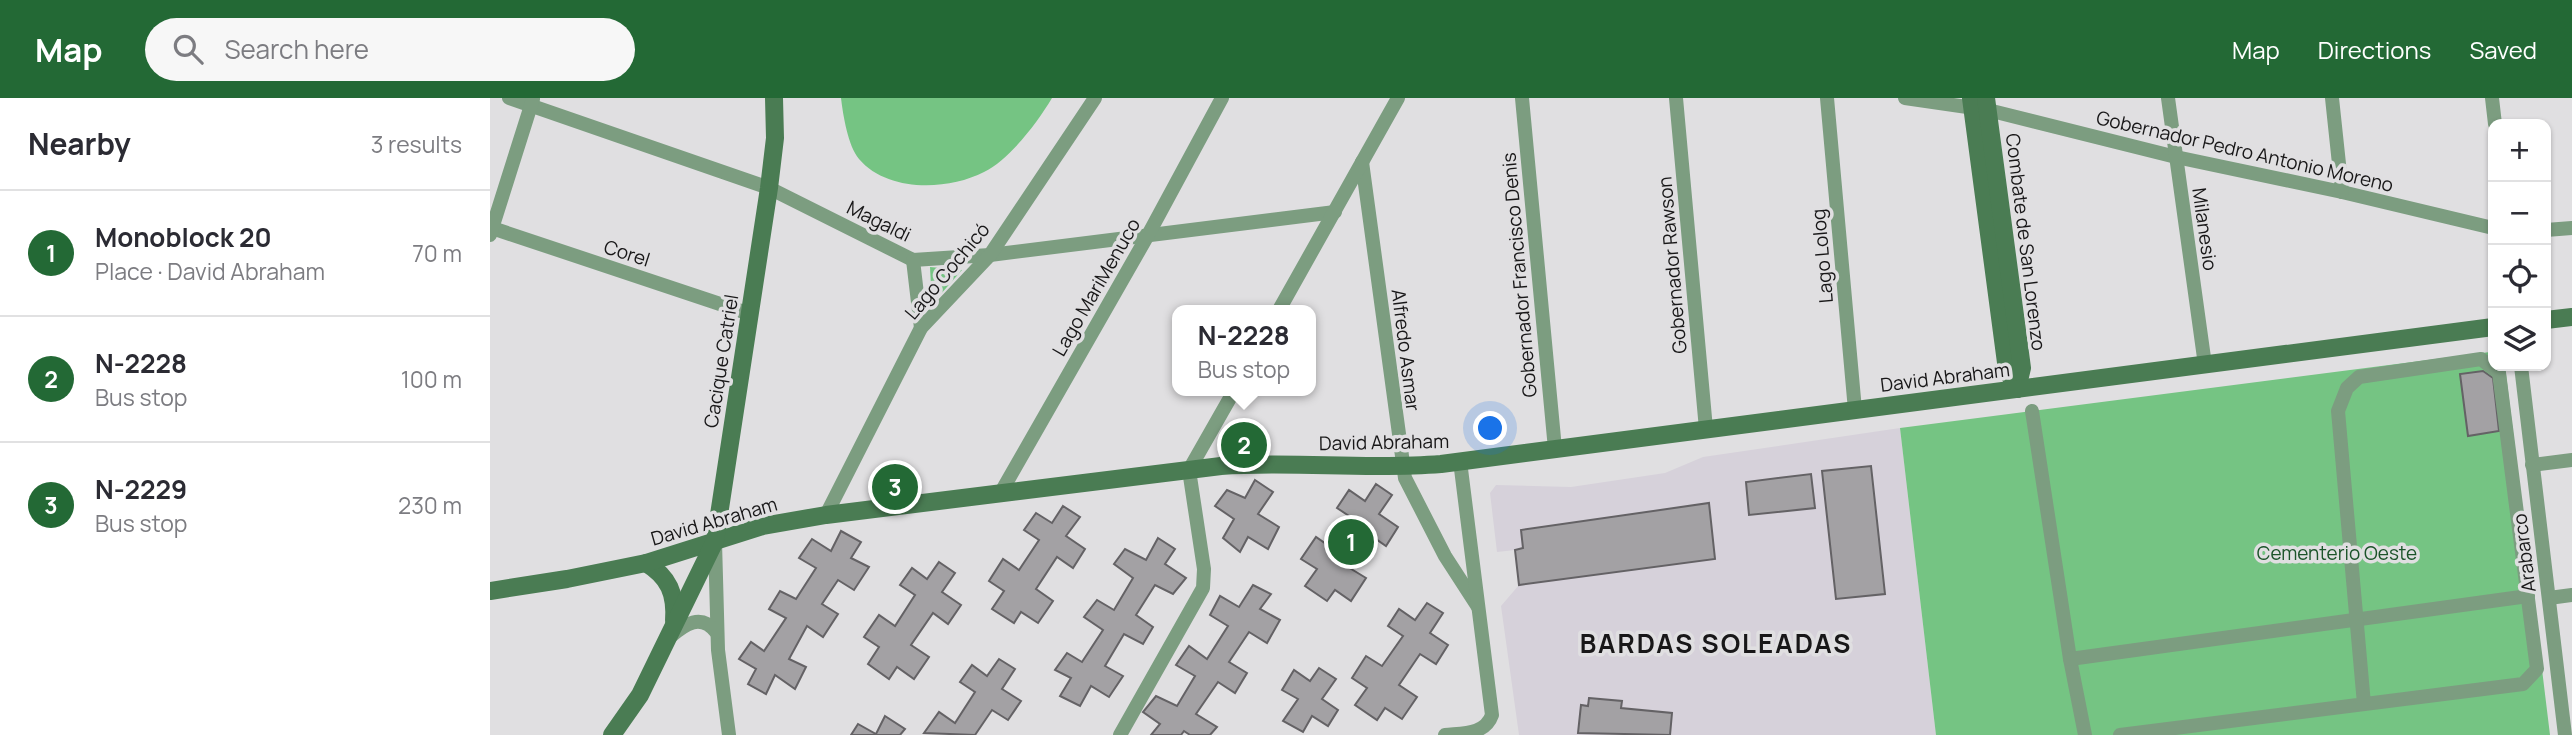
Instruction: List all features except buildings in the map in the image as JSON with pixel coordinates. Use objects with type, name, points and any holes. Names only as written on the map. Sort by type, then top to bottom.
[{"type":"main road","name":"Cacique Catriel","points":[[715,541],[769,188],[775,138],[775,98]]},
{"type":"main road","name":"Combate de San Lorenzo","points":[[1980,104],[2007,370],[2017,389]]},
{"type":"main road","points":[[2551,319],[2572,317]]},
{"type":"main road","name":"David Abraham","points":[[490,591],[646,563],[763,526],[826,515],[1189,470],[1266,464],[1402,466],[1460,461],[2488,328]]},
{"type":"main road","points":[[612,735],[632,710],[715,541]]},
{"type":"main road","points":[[646,563],[669,583],[674,603],[671,633]]},
{"type":"street","name":"Magaldi","points":[[509,98],[532,102],[769,188],[913,260],[990,254],[1335,212]]},
{"type":"street","name":"Lago Cochicó","points":[[826,515],[922,328],[990,254],[1095,98]]},
{"type":"street","name":"Lago MariMenuco","points":[[1000,494],[1148,235],[1222,98]]},
{"type":"street","points":[[1282,305],[1398,98]]},
{"type":"street","name":"Gobernador Francisco Denis","points":[[1522,98],[1555,449]]},
{"type":"street","name":"Gobernador Rawson","points":[[1676,98],[1706,429]]},
{"type":"street","name":"Lago Lolog","points":[[1827,98],[1855,410]]},
{"type":"street","name":"Gobernador Pedro Antonio Moreno","points":[[1905,98],[1980,104],[2176,157],[2488,227]]},
{"type":"street","name":"Milanesio","points":[[2168,98],[2205,365]]},
{"type":"street","points":[[2332,98],[2342,192]]},
{"type":"street","points":[[2492,98],[2494,119]]},
{"type":"street","points":[[491,232],[532,102]]},
{"type":"street","name":"Alfredo Asmar","points":[[1362,162],[1402,466],[1412,495],[1452,568],[1478,607]]},
{"type":"street","points":[[2551,230],[2572,229]]},
{"type":"street","name":"Corel","points":[[491,232],[750,314]]},
{"type":"street","points":[[913,260],[922,328]]},
{"type":"street","points":[[2120,735],[2523,684],[2537,669],[2528,596],[2499,373],[2481,359],[2358,377],[2347,388],[2338,411],[2364,704]]},
{"type":"street","name":"Arabarco","points":[[2522,371],[2567,731]]},
{"type":"street","points":[[1120,735],[1203,588],[1204,569],[1189,470],[1231,396]]},
{"type":"street","points":[[2032,411],[2070,659],[2085,735]]},
{"type":"street","points":[[2532,465],[2572,460]]},
{"type":"street","name":"Alfredo Asmar","points":[[1444,735],[1479,730],[1490,722],[1492,706],[1460,461]]},
{"type":"street","name":"Cacique Catriel","points":[[715,541],[716,632],[729,735]]},
{"type":"street","points":[[2549,598],[2572,595]]},
{"type":"street","points":[[2070,659],[2528,596]]},
{"type":"street","points":[[671,633],[701,621],[711,625],[716,632]]},
{"type":"shaded area","points":[[1900,428],[1936,735],[1519,735],[1501,606],[1519,585],[1515,550],[1497,552],[1490,493],[1496,485],[1571,487],[1665,473],[1703,457]]},
{"type":"green space","points":[[841,98],[1052,98],[1022,139],[994,166],[953,183],[918,185],[885,178],[859,159],[849,138]]},
{"type":"green space","points":[[930,267],[962,270],[932,304]]},
{"type":"green space","name":"Cementerio Oeste","points":[[2488,352],[2488,371],[2506,371],[2550,735],[1936,735],[1900,428]]},
{"type":"place","name":"N-2228","points":[[1244,445]]},
{"type":"place","name":"N-2229","points":[[895,487]]},
{"type":"place","name":"Monoblock 20","points":[[1351,542]]},
{"type":"district","name":"BARDAS SOLEADAS","points":[[1716,644]]}]
